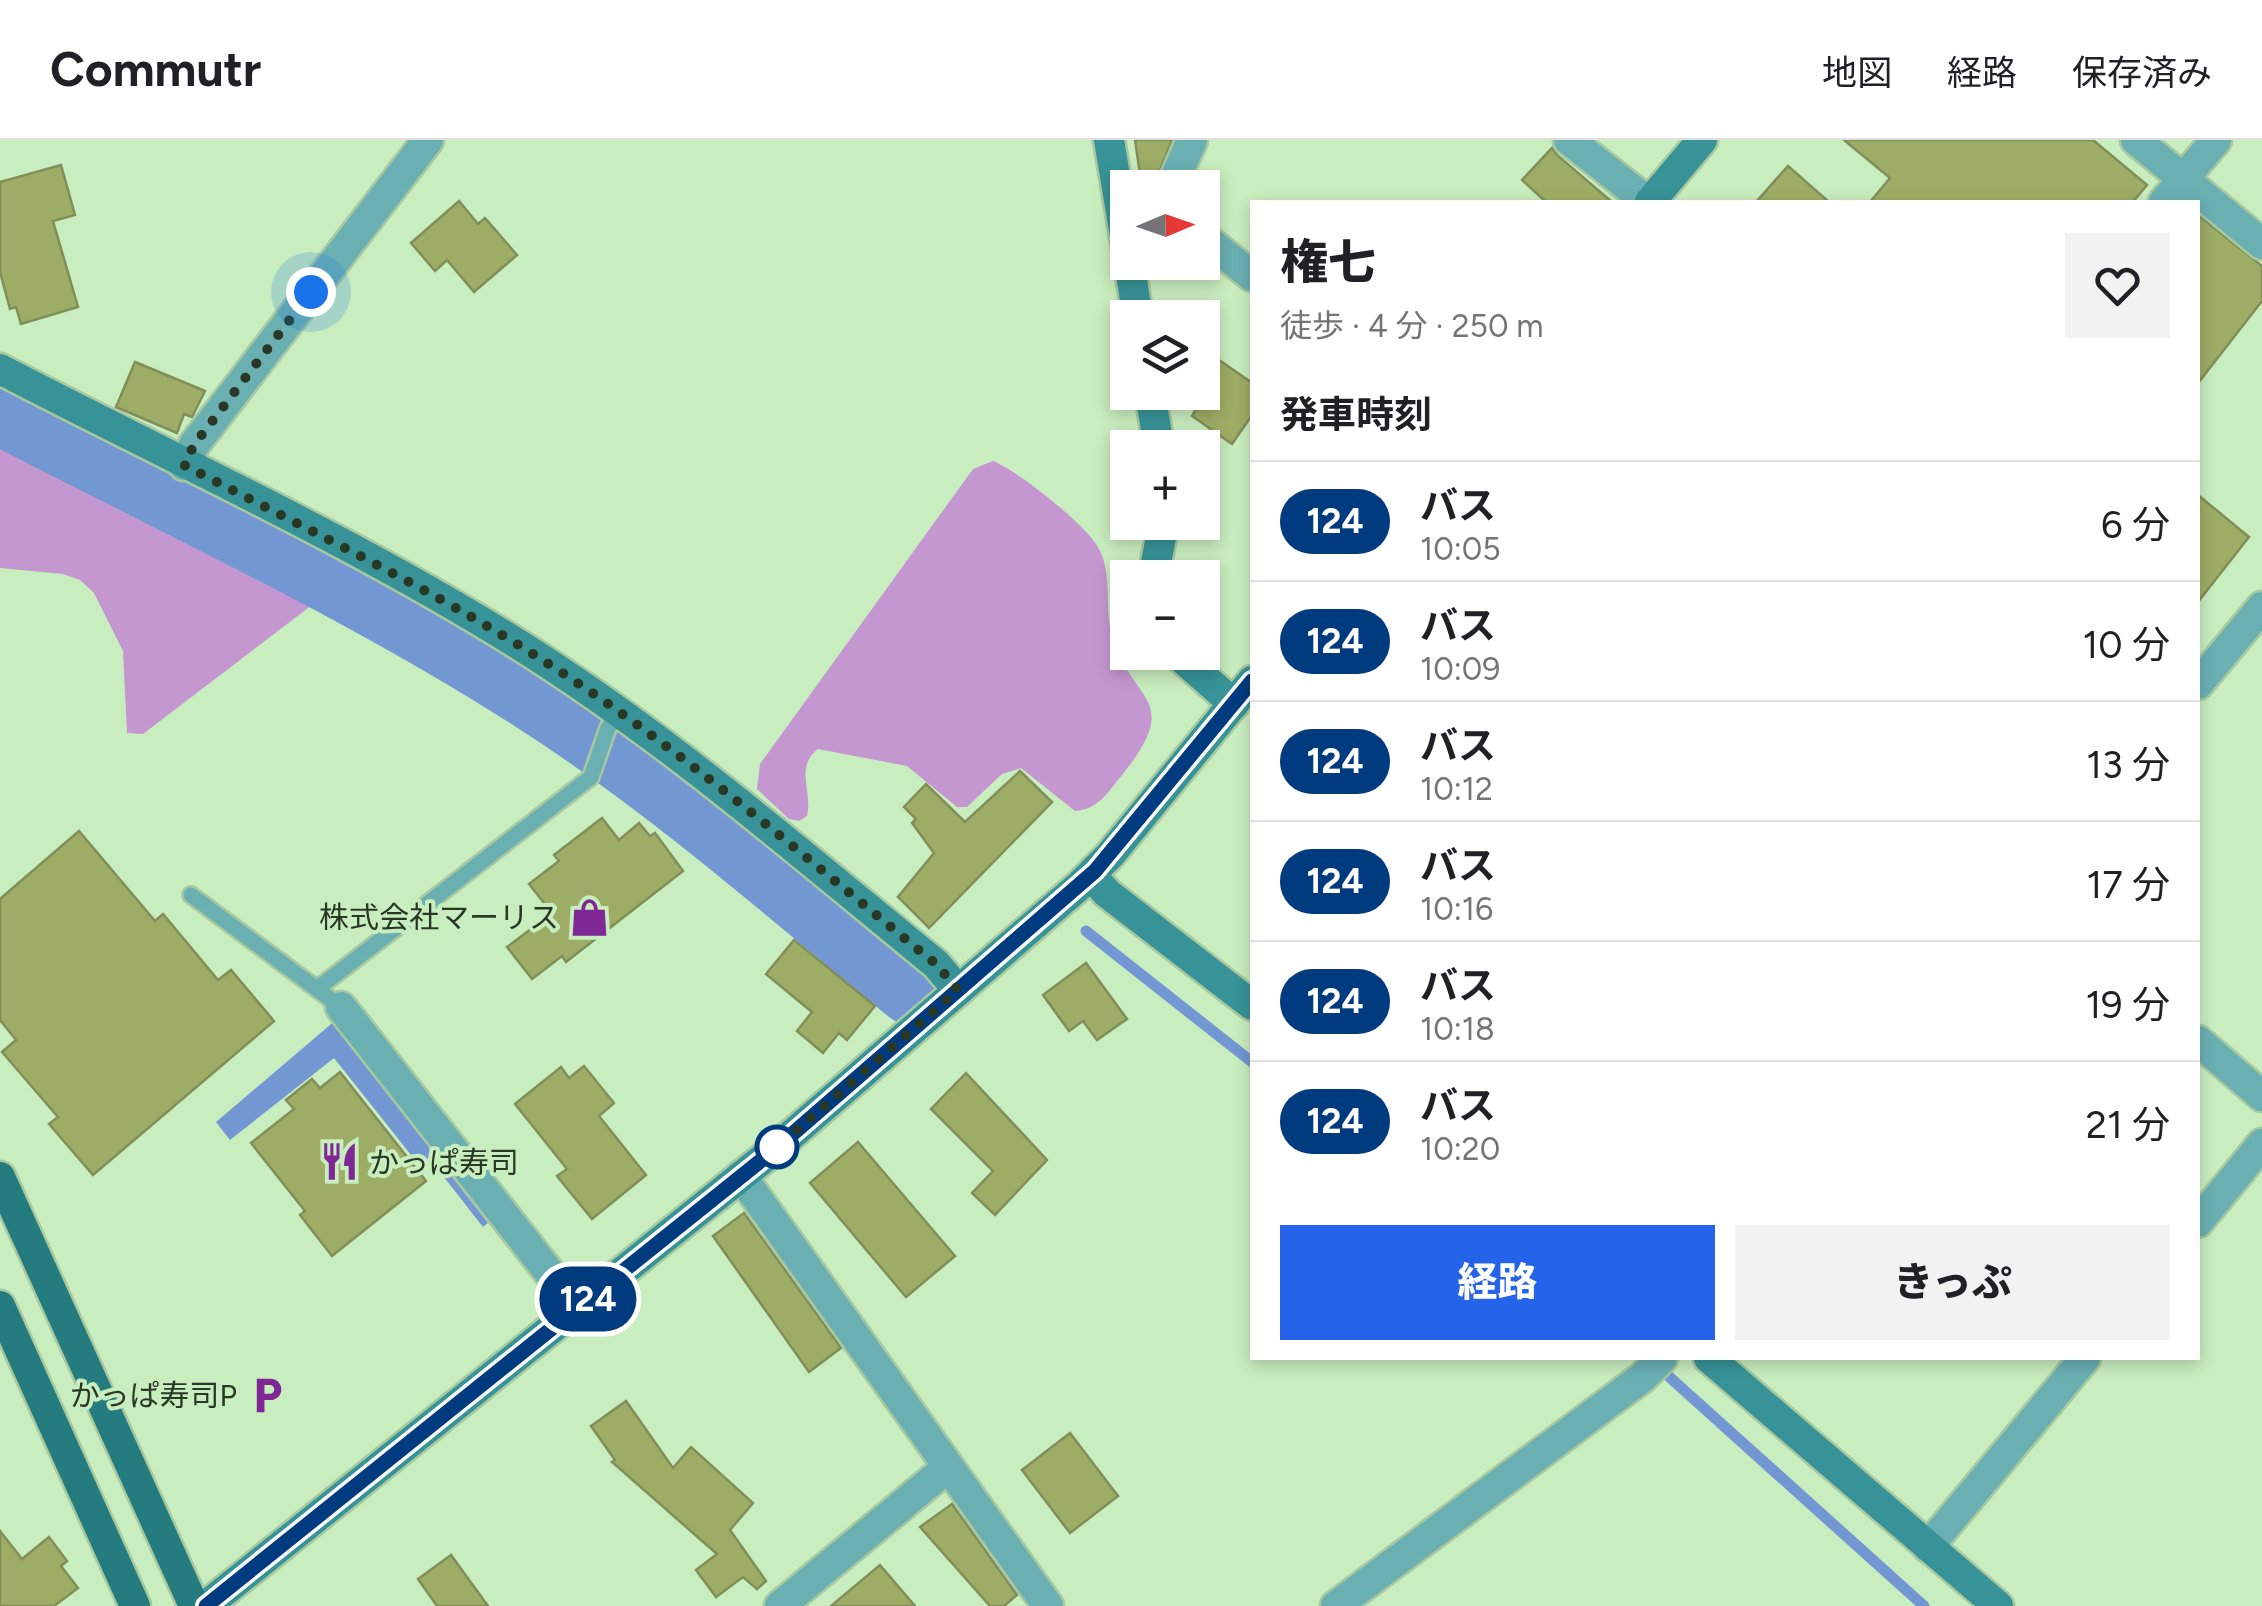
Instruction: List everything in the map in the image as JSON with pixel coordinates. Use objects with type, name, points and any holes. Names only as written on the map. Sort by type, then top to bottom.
[{"type":"main road","points":[[1109,140],[1116,170]]},
{"type":"main road","points":[[1651,200],[1702,140]]},
{"type":"main road","points":[[0,370],[475,618],[892,929],[936,964],[958,990]]},
{"type":"main road","points":[[206,1606],[742,1176],[1091,875],[1243,692],[1206,670]]},
{"type":"main road","points":[[1091,875],[1107,894],[1250,1003]]},
{"type":"main road","points":[[0,1177],[194,1606]]},
{"type":"main road","points":[[0,1306],[136,1606]]},
{"type":"main road","points":[[1712,1360],[1998,1606]]},
{"type":"street","points":[[184,465],[194,445],[428,140]]},
{"type":"street","points":[[1178,170],[1192,140]]},
{"type":"street","points":[[1570,140],[1646,200]]},
{"type":"street","points":[[2136,140],[2262,244]]},
{"type":"street","points":[[2166,200],[2216,140]]},
{"type":"street","points":[[1220,250],[1250,274]]},
{"type":"street","points":[[2200,682],[2262,607]]},
{"type":"street","points":[[329,998],[576,1308]]},
{"type":"street","points":[[2200,1044],[2262,1096]]},
{"type":"street","points":[[2200,1220],[2262,1144]]},
{"type":"street","points":[[742,1176],[1047,1606]]},
{"type":"street","points":[[1928,1547],[2083,1360]]},
{"type":"street","points":[[1336,1606],[1653,1367]]},
{"type":"street","points":[[780,1606],[947,1468]]},
{"type":"lane","points":[[191,895],[329,998],[591,777],[613,720]]},
{"type":"shaded area","points":[[0,430],[305,588],[312,605],[143,734],[127,733],[123,651],[94,593],[80,580],[63,574],[0,568]]},
{"type":"shaded area","points":[[993,461],[1018,475],[1081,527],[1099,549],[1106,568],[1110,670],[1127,670],[1147,700],[1151,714],[1150,729],[1141,749],[1102,799],[1075,811],[1021,768],[1002,774],[967,807],[957,807],[907,766],[818,749],[807,764],[807,816],[799,821],[789,819],[757,789],[760,764],[973,469]]},
{"type":"water","points":[[337,1019],[381,1076],[377,1080],[488,1223],[483,1227],[429,1158],[419,1165],[334,1058],[230,1140],[216,1122]]},
{"type":"building","points":[[1135,140],[1172,140],[1160,170],[1139,170]]},
{"type":"building","points":[[1844,140],[2093,140],[2147,185],[2135,200],[1872,200],[1890,178]]},
{"type":"building","points":[[1552,148],[1610,200],[1544,200],[1522,180]]},
{"type":"building","points":[[61,165],[75,215],[53,221],[78,307],[21,324],[16,307],[10,309],[0,272],[0,182]]},
{"type":"building","points":[[1788,166],[1827,200],[1758,200]]},
{"type":"building","points":[[459,201],[478,224],[485,218],[517,255],[474,292],[447,260],[435,271],[411,243]]},
{"type":"building","points":[[2200,217],[2262,266],[2262,301],[2200,380]]},
{"type":"building","points":[[1220,361],[1250,382],[1250,418],[1232,444],[1220,436],[1220,430],[1212,430],[1192,416],[1196,410],[1220,410]]},
{"type":"building","points":[[135,362],[205,391],[192,417],[184,414],[177,433],[116,407]]},
{"type":"building","points":[[2200,497],[2249,537],[2200,599]]},
{"type":"building","points":[[1020,771],[1052,802],[929,928],[898,897],[934,853],[912,823],[916,819],[904,807],[926,784],[965,822]]},
{"type":"building","name":"株式会社マーリス","points":[[602,818],[619,840],[639,823],[650,836],[655,833],[683,871],[566,962],[562,956],[532,979],[507,947],[552,913],[529,884],[559,861],[554,855]]},
{"type":"building","points":[[79,831],[155,921],[163,914],[218,980],[231,970],[274,1021],[93,1175],[49,1124],[58,1117],[2,1052],[16,1040],[0,1020],[0,899]]},
{"type":"building","points":[[794,940],[875,1006],[847,1040],[839,1033],[823,1053],[797,1031],[812,1012],[766,974]]},
{"type":"building","points":[[1086,963],[1127,1019],[1097,1040],[1083,1021],[1069,1031],[1043,995]]},
{"type":"building","points":[[584,1066],[614,1103],[599,1116],[646,1175],[592,1219],[557,1176],[567,1169],[515,1104],[561,1067],[569,1078]]},
{"type":"building","points":[[340,1072],[426,1181],[332,1256],[300,1215],[305,1211],[251,1143],[294,1109],[286,1100],[312,1079],[320,1088]]},
{"type":"building","points":[[966,1073],[1047,1160],[995,1215],[972,1193],[993,1171],[931,1109]]},
{"type":"building","points":[[858,1142],[955,1256],[906,1297],[810,1183]]},
{"type":"building","points":[[744,1213],[841,1348],[809,1372],[713,1236]]},
{"type":"building","points":[[626,1401],[673,1468],[691,1447],[753,1503],[730,1530],[766,1581],[757,1589],[743,1577],[716,1597],[696,1570],[717,1554],[612,1462],[615,1460],[591,1426]]},
{"type":"building","points":[[1070,1433],[1118,1496],[1070,1533],[1022,1470]]},
{"type":"building","points":[[952,1504],[1017,1595],[1004,1606],[990,1606],[920,1527]]},
{"type":"building","points":[[0,1531],[22,1559],[49,1537],[67,1561],[61,1566],[78,1588],[54,1606],[0,1606]]},
{"type":"building","points":[[451,1555],[488,1606],[437,1606],[418,1579]]},
{"type":"building","points":[[880,1565],[915,1606],[831,1606]]},
{"type":"waterway","points":[[0,411],[342,586],[540,702],[637,769],[911,991]]},
{"type":"waterway","points":[[1086,931],[1250,1060]]},
{"type":"waterway","points":[[1656,1365],[1924,1606]]},
{"type":"bus line","name":"124","points":[[206,1606],[774,1150],[1095,871],[1250,683]]},
{"type":"place","name":"株式会社マーリス","points":[[589,917]]},
{"type":"place","name":"かっぱ寿司","points":[[339,1162]]},
{"type":"place","name":"かっぱ寿司P","points":[[267,1395]]},
{"type":"route","points":[[311,292],[194,445],[184,465],[429,592],[564,674],[734,799],[936,964],[958,990],[774,1150],[777,1147]]}]
